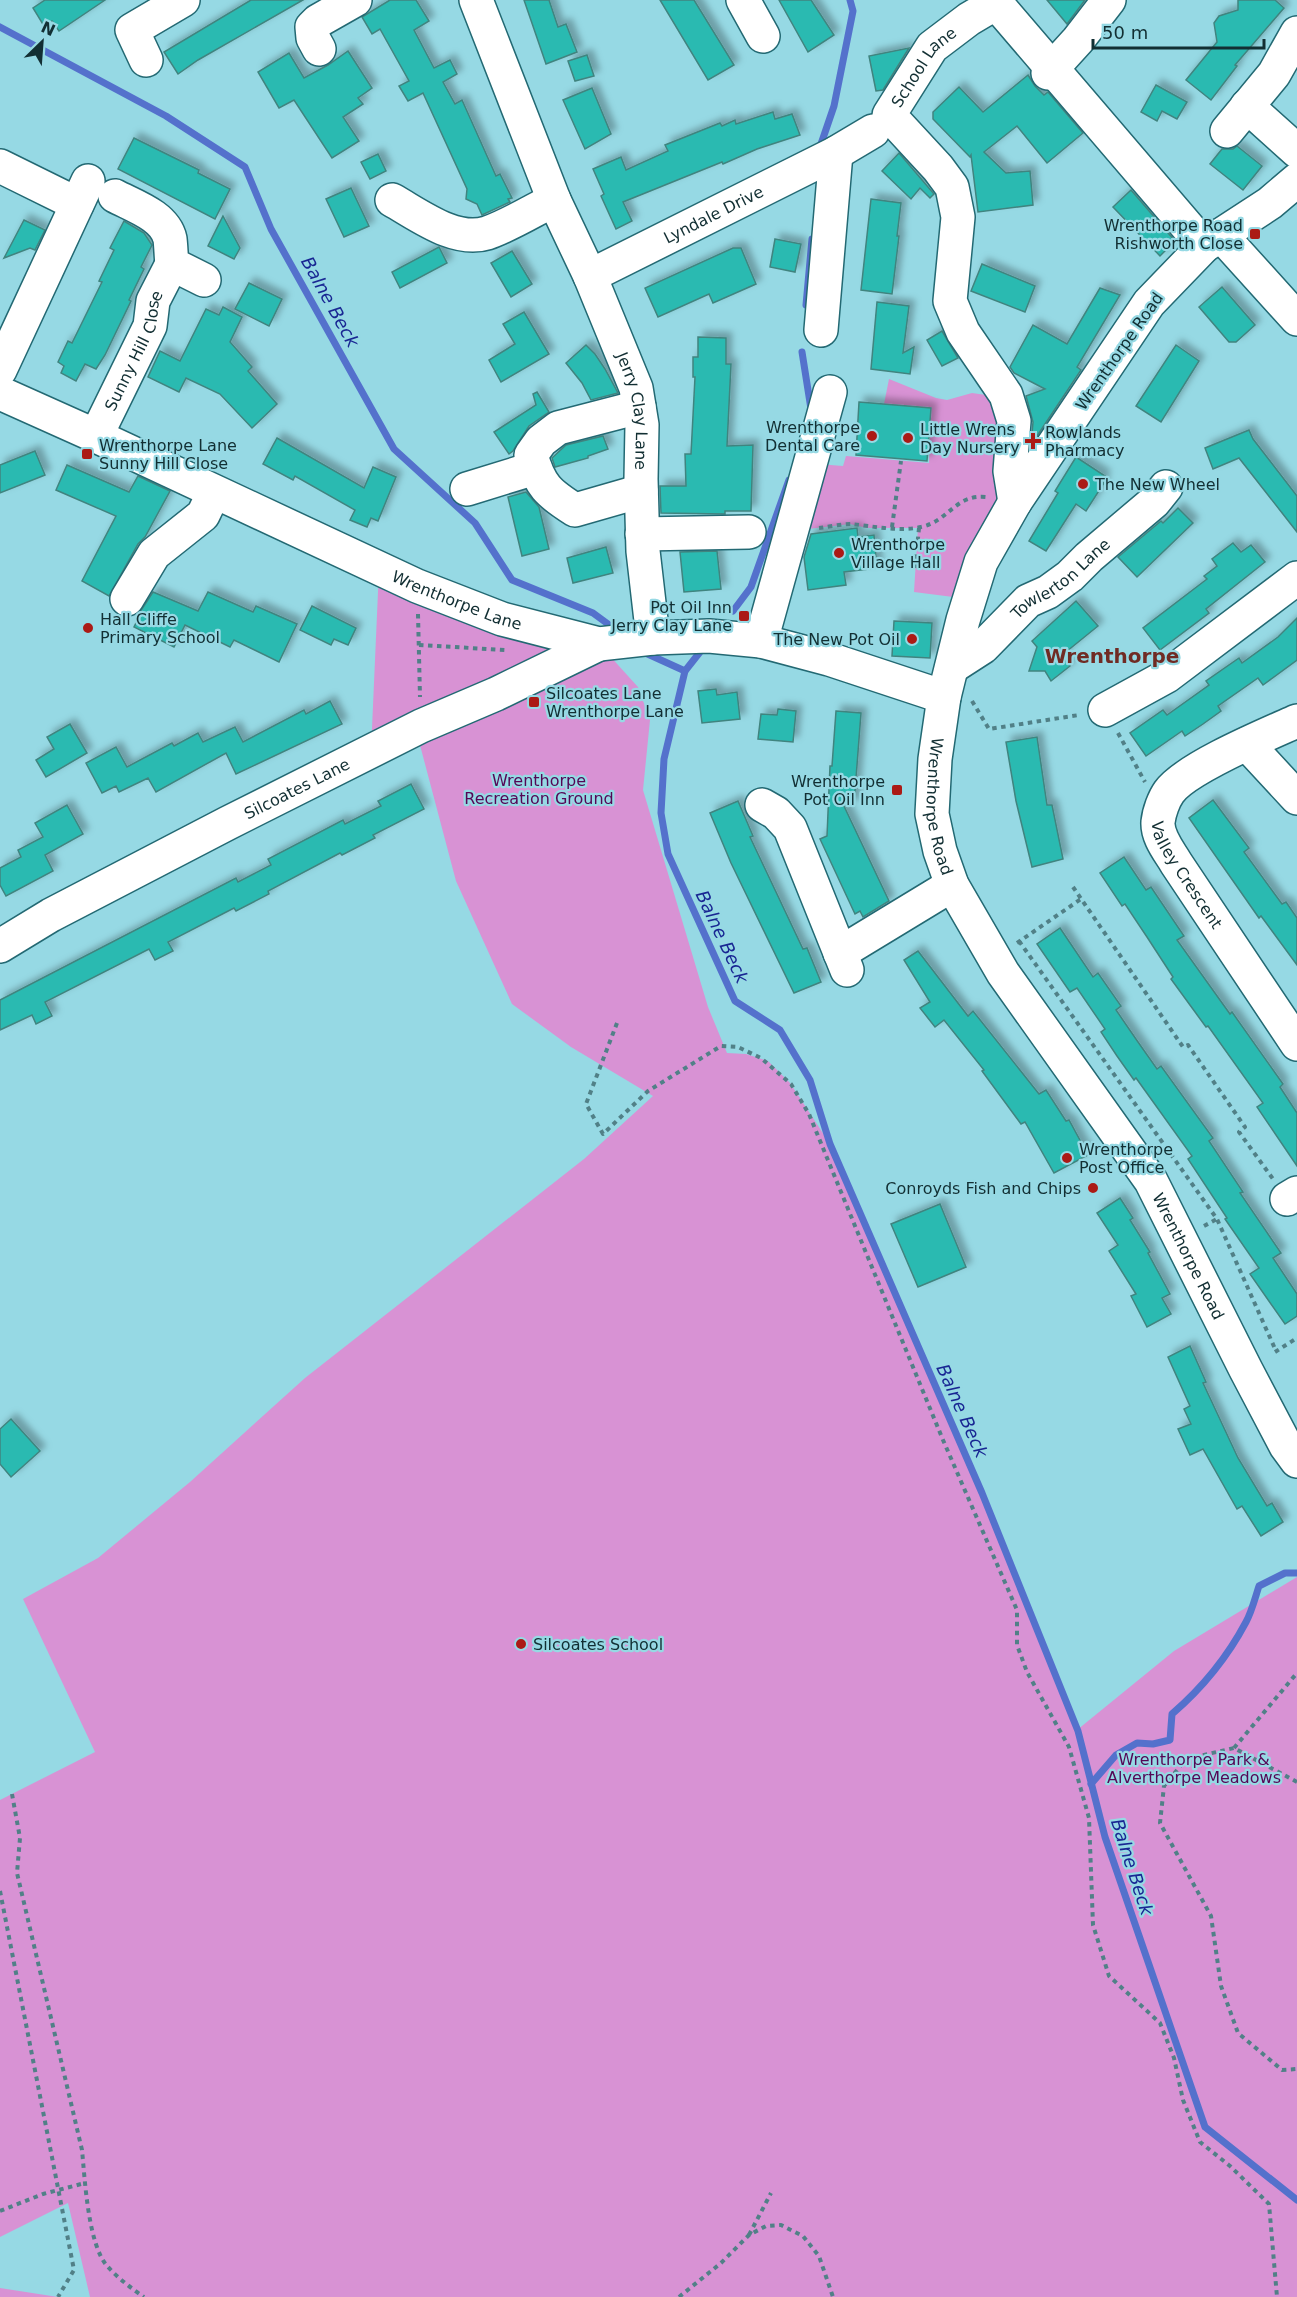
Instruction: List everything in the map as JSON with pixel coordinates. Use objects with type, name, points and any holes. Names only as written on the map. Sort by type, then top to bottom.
[{"type":"street","points":[[146,60],[132,30],[183,0]]},
{"type":"street","points":[[320,49],[313,38],[312,27],[318,21],[355,0]]},
{"type":"street","name":"Jerry Clay Lane","points":[[476,0],[554,200],[590,276],[636,388],[642,425],[642,534],[653,638]]},
{"type":"street","points":[[743,0],[763,36]]},
{"type":"street","points":[[1050,71],[1109,0]]},
{"type":"street","name":"School Lane","points":[[1015,502],[1011,471],[1014,421],[1006,395],[963,332],[950,301],[958,217],[952,187],[939,168],[889,115],[932,47],[969,19],[998,2],[1050,71],[1213,240],[1297,319]]},
{"type":"street","points":[[1227,131],[1274,74],[1297,33]]},
{"type":"street","points":[[1247,106],[1297,151]]},
{"type":"street","name":"Lyndale Drive","points":[[590,276],[836,153],[873,132]]},
{"type":"street","points":[[820,330],[836,153]]},
{"type":"street","points":[[0,166],[94,194],[156,218],[164,227],[171,251],[204,280]]},
{"type":"street","name":"Wrenthorpe Road","points":[[1297,180],[1270,203],[1213,240],[1149,303],[1015,502],[981,562],[963,620],[948,682],[935,759],[933,814],[940,851],[952,885],[1003,973],[1151,1180],[1246,1370],[1286,1446],[1297,1461]]},
{"type":"street","points":[[0,370],[94,194]]},
{"type":"street","points":[[392,200],[438,225],[470,235],[487,233],[554,200]]},
{"type":"street","name":"Sunny Hill Close","points":[[96,436],[150,326],[153,301],[171,251]]},
{"type":"street","points":[[761,641],[830,392]]},
{"type":"street","name":"Wrenthorpe Lane","points":[[0,393],[417,586],[502,619],[599,644],[653,638],[709,636],[761,641],[829,659],[948,682]]},
{"type":"street","points":[[639,407],[558,428],[541,441],[531,455],[539,481],[562,502],[573,522],[641,491]]},
{"type":"street","points":[[467,489],[535,468]]},
{"type":"street","name":"Towlerton Lane","points":[[948,682],[1028,601],[1048,592],[1070,576],[1154,502],[1166,487]]},
{"type":"street","points":[[128,599],[154,554],[203,515],[214,492]]},
{"type":"street","points":[[642,534],[749,532]]},
{"type":"street","points":[[1105,710],[1167,676],[1297,578]]},
{"type":"street","name":"Silcoates Lane","points":[[0,946],[51,915],[228,823],[421,726],[496,694],[599,644]]},
{"type":"street","name":"Valley Crescent","points":[[1297,721],[1199,768],[1179,781],[1169,792],[1158,823],[1166,847],[1297,1044]]},
{"type":"street","points":[[1247,744],[1297,798]]},
{"type":"street","points":[[762,805],[800,825],[844,961],[952,885]]},
{"type":"path","points":[[892,527],[901,461]]},
{"type":"path","points":[[791,531],[850,524],[867,528],[919,528],[934,524],[960,501],[971,496],[1015,502]]},
{"type":"path","points":[[915,568],[919,528]]},
{"type":"path","points":[[417,586],[421,726]]},
{"type":"path","points":[[419,645],[510,650]]},
{"type":"path","points":[[989,729],[1105,710],[1161,810]]},
{"type":"path","points":[[1073,887],[1183,1047],[1188,1044],[1245,1127],[1239,1132],[1292,1196]]},
{"type":"path","points":[[995,958],[1081,899]]},
{"type":"path","points":[[617,1023],[586,1104],[603,1134],[648,1091],[721,1046],[738,1047],[760,1058],[791,1084],[809,1114],[942,1440],[1017,1610],[1017,1645],[1027,1672],[1069,1747],[1089,1818],[1093,1926],[1109,1976],[1160,2023],[1174,2058],[1183,2100],[1200,2142],[1230,2166],[1269,2204],[1277,2297]]},
{"type":"path","points":[[1297,1673],[1234,1748],[1186,1759],[1164,1786],[1160,1823],[1211,1916],[1221,1986],[1238,2033],[1282,2070],[1297,2069]]},
{"type":"path","points":[[1234,1748],[1297,1782]]},
{"type":"path","points":[[12,1794],[20,1838],[17,1874],[82,2150],[96,2248],[107,2266],[144,2297]]},
{"type":"path","points":[[0,1891],[74,2270],[58,2297]]},
{"type":"path","points":[[0,2211],[58,2190],[86,2183]]},
{"type":"path","points":[[749,2235],[771,2193]]},
{"type":"path","points":[[680,2297],[721,2263],[749,2235],[766,2226],[781,2225],[803,2236],[819,2256],[832,2297]]},
{"type":"green space","points":[[889,379],[936,398],[947,400],[972,393],[986,395],[1000,403],[1010,471],[969,599],[914,592],[918,528],[867,528],[850,524],[791,531],[818,464],[843,466],[846,456],[929,463],[931,408],[884,404]]},
{"type":"green space","name":"Silcoates School","points":[[379,569],[599,644],[638,687],[650,720],[643,790],[708,1007],[727,1053],[746,1054],[768,1061],[790,1083],[830,1144],[982,1493],[1077,1730],[1174,1651],[1297,1577],[1297,2297],[90,2297],[68,2203],[0,2237],[0,1800],[95,1752],[23,1599],[98,1558],[190,1482],[305,1378],[584,1159],[653,1096],[571,1047],[512,1004],[456,881],[416,730],[371,751]]},
{"type":"green space","points":[[0,2288],[58,2297],[0,2297]]},
{"type":"building","points":[[45,0],[105,0],[59,31],[52,21],[44,26],[33,8]]},
{"type":"building","points":[[251,0],[303,0],[198,60],[178,74],[164,52]]},
{"type":"building","points":[[390,0],[416,0],[429,21],[414,30],[434,68],[450,60],[457,74],[443,82],[455,104],[462,100],[496,176],[500,174],[512,198],[508,199],[510,202],[482,215],[477,204],[466,199],[467,189],[423,93],[408,101],[399,86],[409,81],[380,29],[372,34],[362,17]]},
{"type":"building","points":[[524,0],[549,0],[558,27],[566,24],[577,52],[546,64]]},
{"type":"building","points":[[660,0],[694,0],[734,65],[708,80]]},
{"type":"building","points":[[779,0],[811,0],[834,35],[808,52]]},
{"type":"building","points":[[1047,0],[1085,0],[1067,24]]},
{"type":"building","points":[[1238,0],[1275,0],[1284,8],[1235,65],[1237,66],[1211,100],[1186,80],[1217,42],[1214,23],[1219,16],[1238,10]]},
{"type":"building","points":[[909,48],[883,90],[876,91],[869,56]]},
{"type":"building","points":[[348,51],[372,88],[358,98],[363,104],[343,117],[359,141],[332,158],[294,100],[279,108],[258,72],[289,53],[304,78]]},
{"type":"building","points":[[587,55],[594,76],[575,81],[568,61]]},
{"type":"building","points":[[1028,75],[1044,95],[1048,92],[1083,133],[1047,163],[1017,126],[984,152],[1006,173],[1030,171],[1033,205],[978,212],[971,155],[970,157],[933,119],[933,112],[959,87],[983,112]]},
{"type":"building","points":[[1156,85],[1187,102],[1177,119],[1162,111],[1157,121],[1141,112]]},
{"type":"building","points":[[592,88],[611,134],[585,149],[563,100]]},
{"type":"building","points":[[773,112],[775,119],[792,114],[800,135],[757,149],[723,164],[722,162],[623,202],[632,221],[616,229],[601,196],[604,194],[593,169],[621,157],[626,170],[668,151],[665,145],[720,123],[722,126],[735,120],[736,124]]},
{"type":"building","points":[[134,138],[199,170],[198,173],[230,189],[215,219],[118,169]]},
{"type":"building","points":[[1237,146],[1262,166],[1243,190],[1210,164],[1222,149],[1233,149]]},
{"type":"building","points":[[899,153],[934,194],[930,198],[920,188],[911,199],[882,171]]},
{"type":"building","points":[[378,154],[386,171],[370,179],[361,162]]},
{"type":"building","points":[[351,188],[369,226],[344,237],[326,199]]},
{"type":"building","points":[[1131,190],[1175,241],[1160,256],[1113,207]]},
{"type":"building","points":[[871,199],[901,203],[892,294],[861,290]]},
{"type":"building","points":[[223,216],[240,248],[234,259],[208,246]]},
{"type":"building","points":[[24,220],[45,230],[35,250],[30,248],[4,258]]},
{"type":"building","points":[[124,221],[144,233],[152,245],[141,267],[144,269],[129,300],[131,301],[105,355],[96,369],[85,364],[76,381],[61,373],[64,366],[58,362],[68,341],[72,343],[102,282],[99,281],[114,250],[110,248]]},
{"type":"building","points":[[775,239],[801,244],[795,272],[770,267]]},
{"type":"building","points":[[439,247],[447,263],[400,288],[392,272]]},
{"type":"building","points":[[733,248],[741,248],[756,284],[713,303],[709,294],[658,317],[645,288]]},
{"type":"building","points":[[512,251],[532,284],[511,297],[491,263]]},
{"type":"building","points":[[982,264],[1035,286],[1025,312],[971,291]]},
{"type":"building","points":[[249,283],[282,299],[269,326],[235,309]]},
{"type":"building","points":[[1222,287],[1255,325],[1236,342],[1229,342],[1199,307]]},
{"type":"building","points":[[1100,288],[1120,295],[1077,367],[1081,370],[1031,445],[1033,422],[1026,396],[1045,389],[1014,373],[1010,367],[1033,325],[1067,344]]},
{"type":"building","points":[[877,302],[909,306],[903,353],[914,347],[910,374],[871,369]]},
{"type":"building","points":[[223,307],[242,317],[230,342],[252,367],[248,371],[277,404],[252,428],[220,394],[186,378],[179,392],[148,377],[160,351],[180,361],[206,309],[219,315]]},
{"type":"building","points":[[524,312],[549,354],[501,382],[489,360],[515,344],[503,324]]},
{"type":"building","points":[[942,331],[958,358],[942,366],[927,340]]},
{"type":"building","points":[[698,337],[726,338],[726,364],[731,364],[727,446],[753,445],[751,511],[725,511],[725,514],[661,513],[660,486],[686,486],[685,454],[691,454],[695,377],[693,377],[693,357],[698,357]]},
{"type":"building","points":[[586,345],[605,369],[618,393],[591,400],[582,383],[566,363]]},
{"type":"building","points":[[1176,345],[1199,361],[1161,422],[1136,406]]},
{"type":"building","points":[[537,392],[549,412],[529,426],[509,454],[494,432],[536,405],[533,394]]},
{"type":"building","points":[[859,402],[931,408],[927,461],[856,455]]},
{"type":"building","points":[[1249,430],[1253,439],[1297,496],[1297,532],[1239,458],[1213,469],[1205,448]]},
{"type":"building","points":[[603,436],[608,449],[588,456],[588,458],[555,467],[552,458],[566,445]]},
{"type":"building","points":[[277,438],[364,488],[373,467],[396,477],[378,521],[371,518],[367,527],[350,520],[355,510],[295,476],[293,480],[263,464]]},
{"type":"building","points":[[35,451],[45,475],[0,493],[0,465]]},
{"type":"building","points":[[1076,457],[1105,476],[1101,481],[1104,483],[1086,511],[1076,504],[1046,551],[1029,541],[1058,493],[1055,491]]},
{"type":"building","points":[[67,465],[129,492],[138,476],[170,491],[109,596],[82,581],[116,516],[56,490]]},
{"type":"building","points":[[526,492],[539,507],[549,549],[522,556],[508,497]]},
{"type":"building","points":[[1178,508],[1193,523],[1137,577],[1118,557],[1161,521],[1163,523]]},
{"type":"building","name":"Wrenthorpe Village Hall","points":[[857,528],[858,537],[874,535],[877,568],[844,572],[846,585],[808,590],[804,557],[811,534]]},
{"type":"building","points":[[1233,543],[1241,552],[1251,545],[1265,562],[1206,609],[1209,613],[1160,650],[1143,628],[1207,579],[1204,576],[1217,566],[1212,559]]},
{"type":"building","points":[[606,547],[613,573],[573,583],[567,558]]},
{"type":"building","points":[[717,551],[721,589],[684,592],[680,552]]},
{"type":"building","points":[[153,592],[198,611],[208,592],[253,612],[256,606],[297,624],[279,662],[234,640],[230,647],[185,625],[174,647],[134,627],[140,612]]},
{"type":"building","points":[[1076,601],[1098,626],[1061,656],[1070,666],[1051,681],[1045,671],[1029,671],[1037,647],[1032,641]]},
{"type":"building","points":[[312,606],[356,628],[348,645],[334,639],[331,645],[300,630]]},
{"type":"building","points":[[1297,618],[1297,660],[1263,685],[1258,678],[1218,706],[1221,711],[1203,724],[1185,736],[1182,731],[1146,756],[1130,733],[1163,710],[1167,715],[1209,685],[1206,681],[1239,658],[1242,663],[1278,637]]},
{"type":"building","name":"The New Pot Oil","points":[[894,621],[932,623],[930,658],[892,656]]},
{"type":"building","points":[[716,689],[717,695],[737,692],[740,719],[702,723],[698,691]]},
{"type":"building","points":[[330,701],[342,724],[236,774],[226,753],[156,792],[148,778],[119,792],[116,786],[102,793],[86,763],[116,747],[127,767],[172,743],[174,746],[198,733],[203,742],[235,727],[243,742],[304,710],[306,714]]},
{"type":"building","points":[[778,709],[796,711],[793,742],[758,739],[761,714],[777,715]]},
{"type":"building","points":[[836,711],[861,713],[854,804],[843,804],[889,901],[863,917],[860,911],[855,914],[820,839],[827,836],[830,766],[832,766]]},
{"type":"building","points":[[70,724],[87,753],[46,777],[36,760],[54,749],[47,737]]},
{"type":"building","points":[[1037,737],[1047,805],[1052,805],[1063,859],[1032,867],[1016,801],[1006,742]]},
{"type":"building","points":[[411,784],[424,809],[373,835],[375,838],[342,855],[340,853],[268,891],[269,894],[236,911],[234,908],[168,942],[173,951],[155,960],[149,949],[45,1002],[52,1016],[36,1024],[32,1015],[0,1030],[0,1000],[236,878],[238,882],[271,865],[268,859],[343,820],[345,824],[381,806],[378,801]]},
{"type":"building","points":[[1213,800],[1249,848],[1244,852],[1282,904],[1286,902],[1297,918],[1297,965],[1261,916],[1259,918],[1189,818]]},
{"type":"building","points":[[738,801],[753,836],[750,837],[803,949],[807,948],[821,982],[794,993],[731,863],[710,813]]},
{"type":"building","points":[[67,805],[83,834],[45,855],[53,871],[6,896],[0,885],[0,868],[21,857],[18,850],[43,837],[35,823]]},
{"type":"building","points":[[1124,857],[1146,890],[1151,887],[1184,936],[1177,940],[1283,1084],[1280,1087],[1297,1113],[1297,1166],[1257,1107],[1263,1103],[1171,979],[1173,977],[1125,904],[1122,906],[1100,873]]},
{"type":"building","points":[[1060,928],[1093,977],[1098,973],[1121,1006],[1116,1010],[1157,1069],[1161,1066],[1213,1138],[1209,1141],[1243,1192],[1240,1193],[1281,1253],[1273,1258],[1297,1294],[1297,1316],[1285,1324],[1250,1274],[1259,1268],[1188,1159],[1192,1156],[1136,1078],[1134,1080],[1117,1056],[1101,1032],[1105,1029],[1077,988],[1070,992],[1037,944]]},
{"type":"building","points":[[918,951],[968,1016],[973,1011],[1039,1094],[1046,1090],[1066,1121],[1069,1120],[1088,1155],[1054,1173],[1025,1122],[1021,1124],[982,1071],[984,1070],[944,1020],[935,1027],[920,1008],[930,1002],[904,960]]},
{"type":"building","points":[[1120,1198],[1133,1218],[1130,1220],[1150,1252],[1148,1253],[1170,1294],[1162,1298],[1171,1314],[1147,1327],[1131,1296],[1136,1294],[1109,1251],[1118,1245],[1097,1213]]},
{"type":"building","points":[[940,1204],[966,1267],[918,1287],[891,1224]]},
{"type":"building","points":[[1190,1346],[1206,1382],[1203,1383],[1238,1458],[1267,1506],[1272,1503],[1283,1522],[1261,1536],[1242,1506],[1237,1509],[1203,1449],[1190,1455],[1178,1429],[1191,1424],[1184,1409],[1190,1406],[1168,1357]]},
{"type":"building","points":[[11,1419],[40,1451],[11,1477],[0,1464],[0,1429]]},
{"type":"waterway","points":[[820,147],[834,106],[853,11],[850,0]]},
{"type":"waterway","name":"Balne Beck","points":[[0,27],[166,116],[245,167],[271,229],[394,449],[475,523],[512,580],[593,613],[608,624]]},
{"type":"waterway","points":[[806,305],[812,239]]},
{"type":"waterway","points":[[802,352],[811,409]]},
{"type":"waterway","points":[[733,611],[751,587],[789,480]]},
{"type":"waterway","name":"Balne Beck","points":[[641,651],[685,671]]},
{"type":"waterway","name":"Balne Beck","points":[[700,652],[685,671],[664,759],[661,813],[668,854],[735,1001],[780,1030],[810,1080],[830,1144],[982,1493],[1078,1731],[1105,1837],[1205,2127],[1297,2200]]},
{"type":"waterway","points":[[1091,1784],[1116,1755],[1137,1743],[1153,1744],[1170,1740],[1172,1714],[1203,1683],[1231,1647],[1248,1618],[1259,1586],[1285,1573],[1297,1573]]},
{"type":"place","name":"Wrenthorpe Road Rishworth Close","points":[[1255,234]]},
{"type":"place","name":"Wrenthorpe Dental Care","points":[[872,436]]},
{"type":"place","name":"Little Wrens Day Nursery","points":[[908,438]]},
{"type":"place","name":"Rowlands Pharmacy","points":[[1033,441]]},
{"type":"place","name":"Wrenthorpe Lane Sunny Hill Close","points":[[87,454]]},
{"type":"place","name":"The New Wheel","points":[[1083,484]]},
{"type":"place","name":"Wrenthorpe Village Hall","points":[[839,553]]},
{"type":"place","name":"Pot Oil Inn Jerry Clay Lane","points":[[744,616]]},
{"type":"place","name":"Hall Cliffe Primary School","points":[[88,628]]},
{"type":"place","name":"The New Pot Oil","points":[[912,639]]},
{"type":"place","name":"Silcoates Lane Wrenthorpe Lane","points":[[534,702]]},
{"type":"place","name":"Wrenthorpe Pot Oil Inn","points":[[897,790]]},
{"type":"place","name":"Wrenthorpe Post Office","points":[[1067,1158]]},
{"type":"place","name":"Conroyds Fish and Chips","points":[[1093,1188]]},
{"type":"place","name":"Silcoates School","points":[[521,1644]]},
{"type":"district","name":"Wrenthorpe","points":[[1112,656]]},
{"type":"park label","name":"Wrenthorpe Recreation Ground","points":[[539,789]]},
{"type":"park label","name":"Wrenthorpe Park & Alverthorpe Meadows","points":[[1194,1768]]}]
